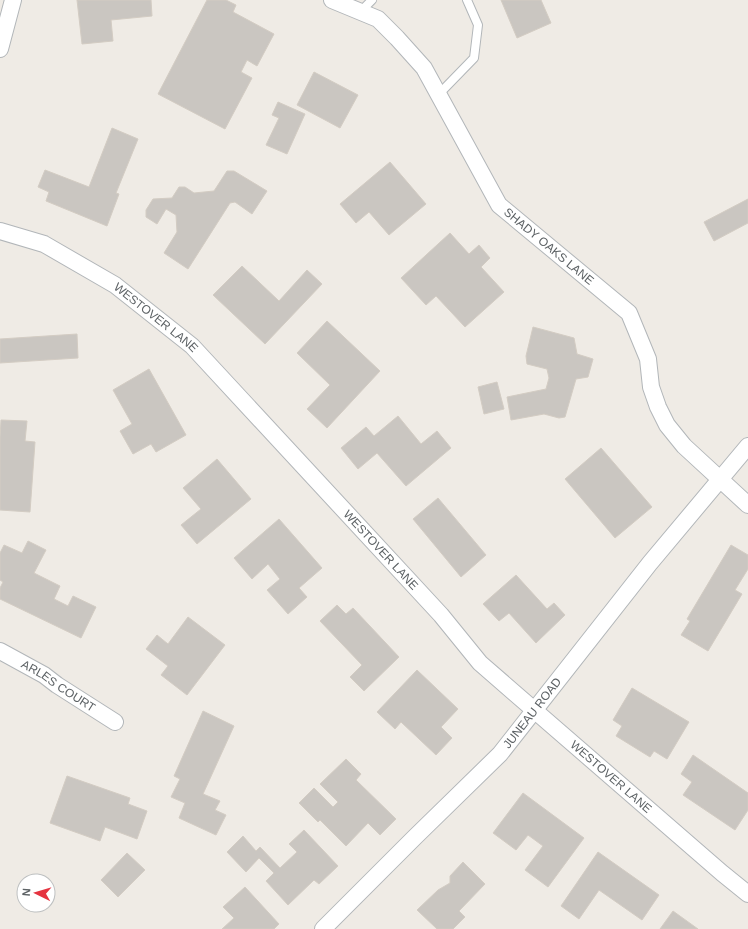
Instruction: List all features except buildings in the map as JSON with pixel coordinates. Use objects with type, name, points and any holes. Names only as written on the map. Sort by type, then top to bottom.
[{"type":"street","points":[[0,49],[13,0]]},
{"type":"street","name":"SHADY OAKS LANE","points":[[332,0],[378,19],[397,38],[424,68],[499,205],[629,313],[648,359],[651,386],[658,408],[667,426],[684,446],[748,505]]},
{"type":"street","name":"WESTOVER LANE","points":[[0,231],[44,244],[115,285],[192,346],[441,615],[480,663],[748,894]]},
{"type":"street","name":"JUNEAU ROAD","points":[[323,929],[500,754],[650,563],[748,446]]},
{"type":"street","name":"ARLES COURT","points":[[0,651],[44,675],[115,722]]},
{"type":"lane","points":[[360,12],[372,0]]},
{"type":"lane","points":[[439,94],[474,58],[478,25],[467,0]]}]
